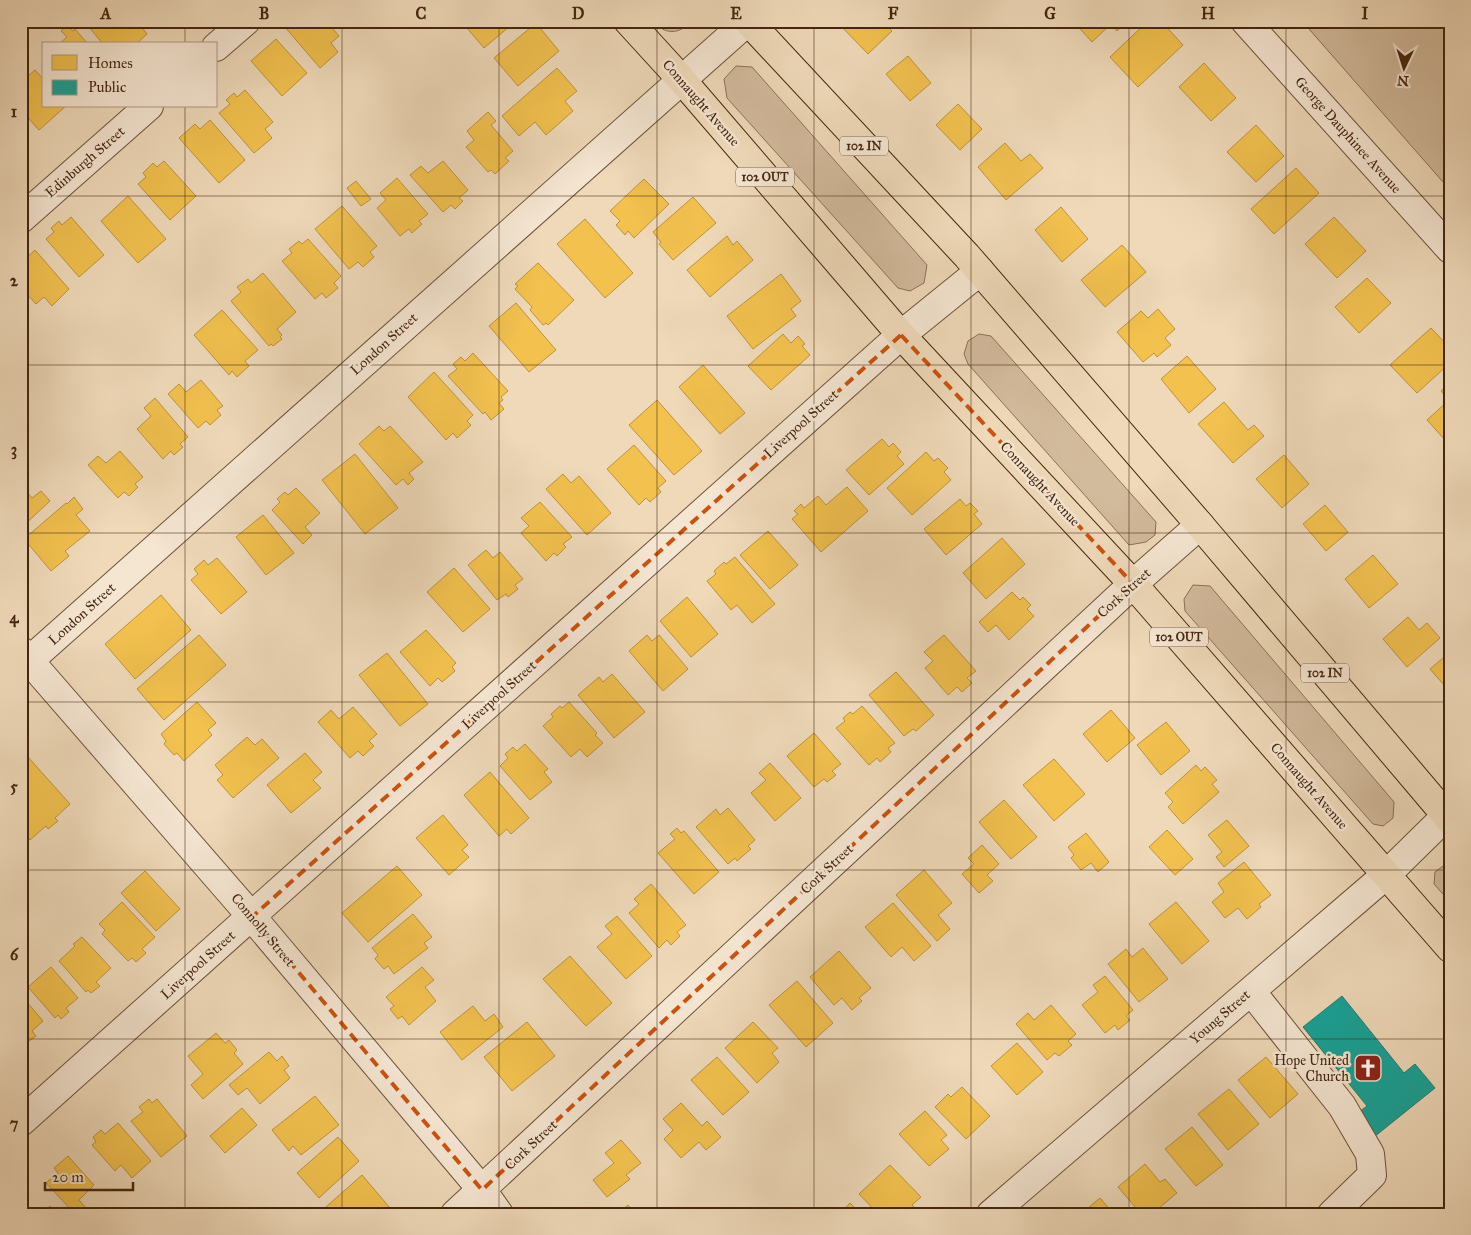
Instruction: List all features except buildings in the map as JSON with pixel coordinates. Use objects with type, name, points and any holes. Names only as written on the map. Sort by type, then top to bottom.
[{"type":"main road","name":"Connaught Avenue","points":[[628,21],[681,79],[901,335],[1133,584],[1450,948]]},
{"type":"main road","name":"102 IN","points":[[748,21],[980,271],[1200,525],[1448,818]]},
{"type":"street","points":[[218,45],[246,21]]},
{"type":"street","name":"London Street","points":[[24,660],[748,21]]},
{"type":"street","name":"George Dauphinee Avenue","points":[[1245,21],[1450,248]]},
{"type":"street","name":"Edinburgh Street","points":[[21,219],[147,108]]},
{"type":"street","name":"Liverpool Street","points":[[21,1122],[901,335],[980,271]]},
{"type":"street","name":"Cork Street","points":[[455,1214],[1133,584],[1200,525]]},
{"type":"street","name":"Connolly Street","points":[[24,660],[252,917],[482,1190],[499,1214]]},
{"type":"street","name":"Young Street","points":[[990,1214],[1387,874],[1448,818]]},
{"type":"street","points":[[1251,991],[1342,1106],[1370,1154],[1372,1176],[1332,1214]]},
{"type":"highlighted area","points":[[901,335],[1133,584],[482,1190],[252,917]]},
{"type":"shaded area","points":[[653,21],[691,21],[682,29],[672,32],[662,29]]},
{"type":"shaded area","points":[[1302,21],[1450,21],[1450,190]]},
{"type":"shaded area","points":[[736,66],[752,67],[927,265],[924,283],[910,291],[898,288],[727,98],[724,79]]},
{"type":"shaded area","points":[[979,334],[991,336],[1156,522],[1155,535],[1146,542],[1129,545],[968,364],[964,354],[968,341]]},
{"type":"shaded area","points":[[1193,585],[1210,586],[1394,802],[1393,818],[1383,826],[1373,824],[1185,611],[1184,599]]},
{"type":"shaded area","points":[[1446,864],[1450,865],[1450,902],[1434,884],[1435,872]]},
{"type":"place","name":"Hope United Church","points":[[1368,1068]]}]
